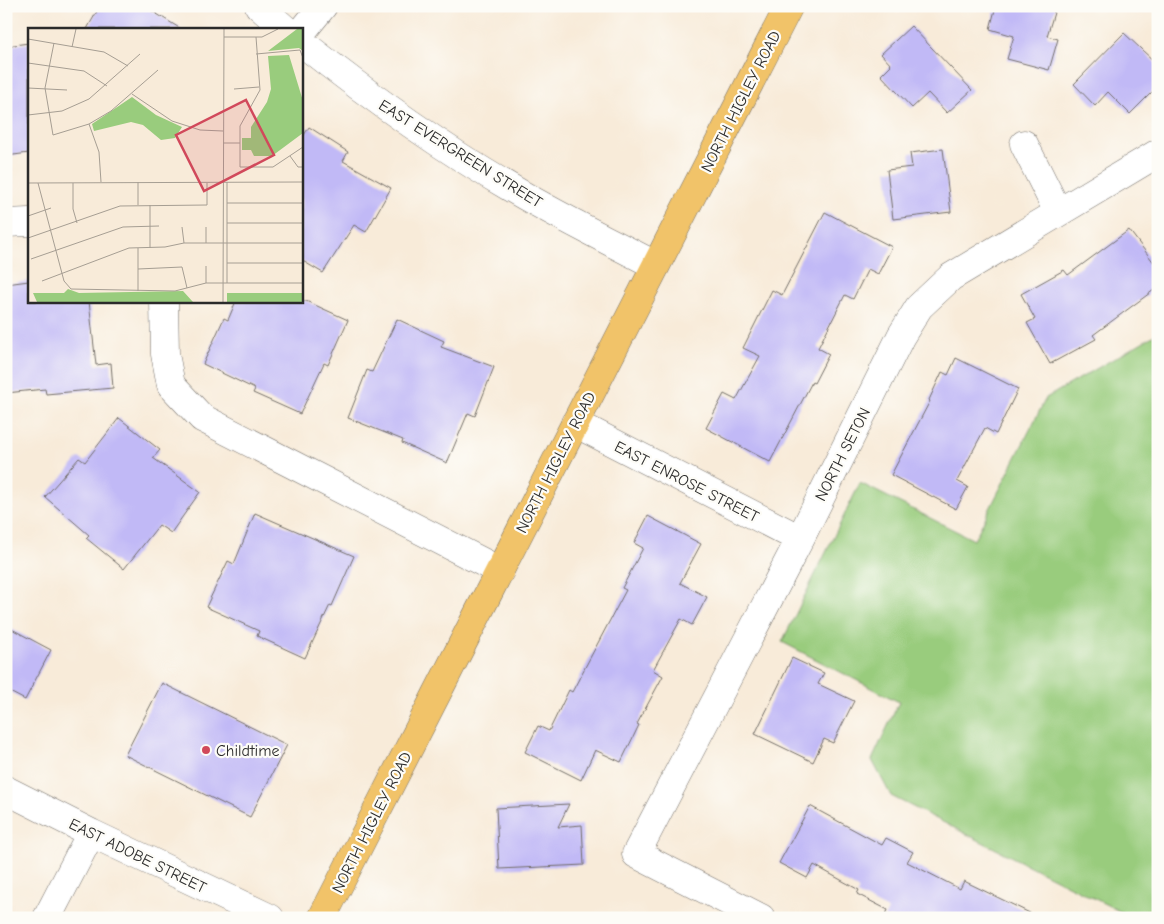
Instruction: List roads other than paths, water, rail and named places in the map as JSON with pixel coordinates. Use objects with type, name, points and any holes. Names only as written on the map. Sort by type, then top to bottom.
[{"type":"main road","name":"NORTH HIGLEY ROAD","points":[[322,918],[789,6]]},
{"type":"street","points":[[259,6],[284,28]]},
{"type":"street","points":[[302,32],[323,6]]},
{"type":"street","name":"EAST EVERGREEN STREET","points":[[302,43],[401,117],[511,188],[655,265]]},
{"type":"street","points":[[1024,144],[1058,212]]},
{"type":"street","name":"NORTH SETON","points":[[761,918],[636,854],[800,539],[901,336],[919,307],[951,277],[1158,153]]},
{"type":"street","points":[[6,223],[28,222]]},
{"type":"street","points":[[164,302],[166,354],[172,385],[202,418],[500,571]]},
{"type":"street","name":"EAST ENROSE STREET","points":[[575,423],[800,539]]},
{"type":"street","name":"EAST ADOBE STREET","points":[[6,790],[91,833],[270,918]]},
{"type":"street","points":[[47,918],[91,833]]},
{"type":"place","name":"Childtime","points":[[206,750]]}]
